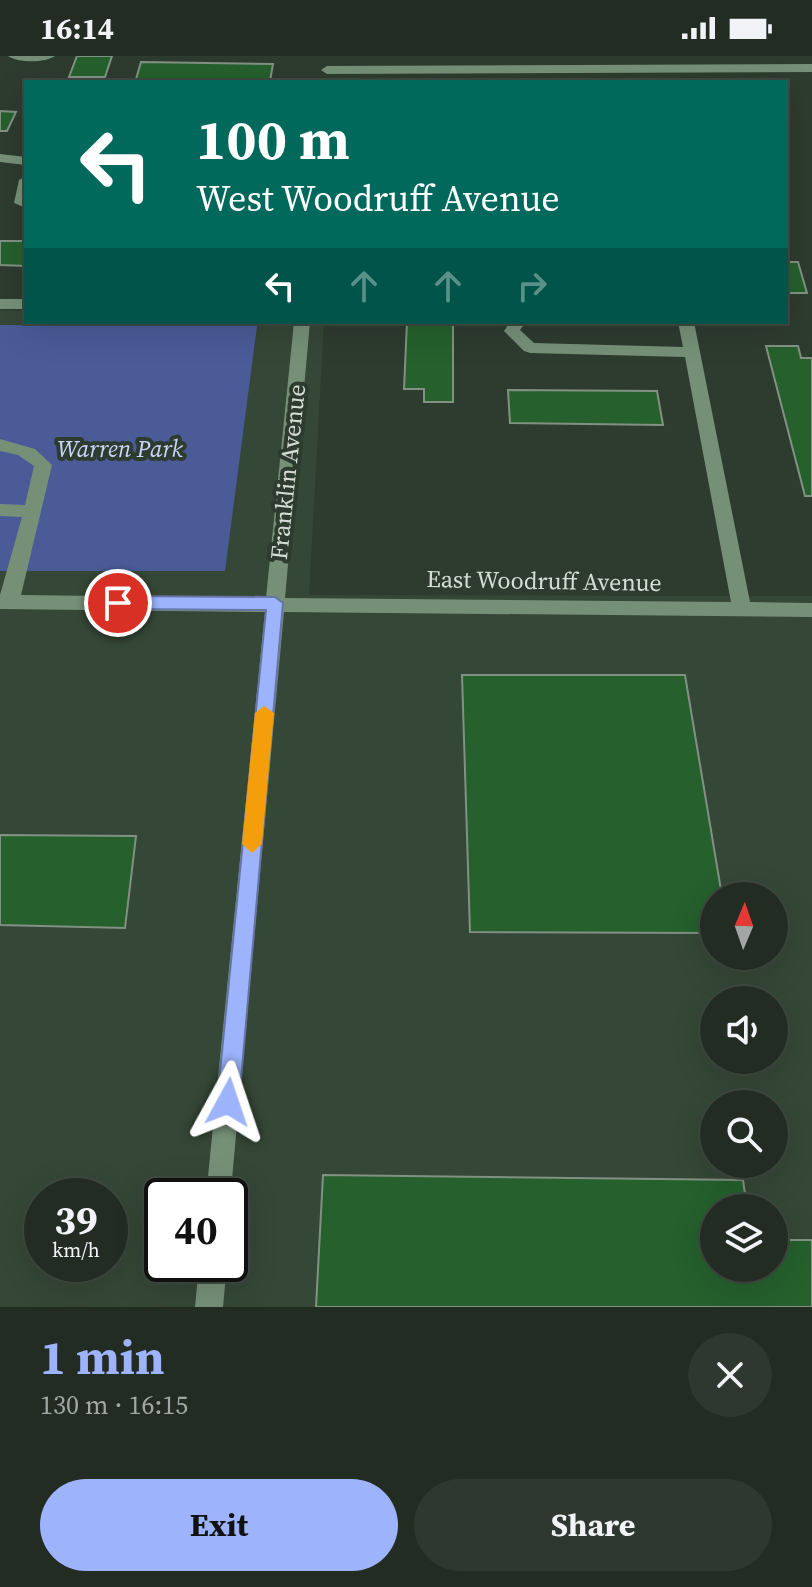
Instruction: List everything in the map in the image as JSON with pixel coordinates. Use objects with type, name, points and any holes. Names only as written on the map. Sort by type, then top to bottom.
[{"type":"street","points":[[14,56],[49,56]]},
{"type":"street","points":[[757,56],[762,70]]},
{"type":"street","points":[[327,69],[634,77],[812,68]]},
{"type":"street","points":[[0,158],[24,161]]},
{"type":"street","points":[[0,304],[24,304]]},
{"type":"street","name":"Franklin Avenue","points":[[221,1178],[302,324]]},
{"type":"street","points":[[517,324],[512,331],[530,348],[692,352]]},
{"type":"street","points":[[686,324],[742,610]]},
{"type":"street","points":[[0,445],[35,455],[43,465],[5,602]]},
{"type":"street","points":[[0,510],[32,511]]},
{"type":"street","name":"East Woodruff Avenue","points":[[5,602],[812,610]]},
{"type":"street","points":[[209,1307],[211,1282]]},
{"type":"shaded area","points":[[0,310],[24,311],[24,324],[324,324],[309,595],[812,596],[812,1307],[0,1307]]},
{"type":"green space","name":"Warren Park","points":[[0,325],[257,326],[225,571],[0,571]]},
{"type":"building","points":[[77,56],[112,56],[105,77],[69,77]]},
{"type":"building","points":[[141,62],[273,64],[270,80],[136,79]]},
{"type":"building","points":[[0,111],[16,112],[7,131],[0,131]]},
{"type":"building","points":[[0,241],[24,241],[24,266],[0,265]]},
{"type":"building","points":[[788,262],[798,262],[807,293],[788,293]]},
{"type":"building","points":[[407,324],[453,324],[453,402],[424,402],[424,389],[404,389]]},
{"type":"building","points":[[766,346],[798,346],[801,358],[812,358],[812,496],[805,496]]},
{"type":"building","points":[[508,390],[657,391],[663,425],[510,423]]},
{"type":"building","points":[[462,675],[685,675],[720,882],[700,882],[700,933],[470,932]]},
{"type":"building","points":[[0,835],[136,836],[125,928],[0,925]]},
{"type":"building","points":[[323,1175],[743,1180],[745,1194],[700,1194],[700,1282],[788,1282],[788,1240],[812,1240],[812,1307],[316,1307]]},
{"type":"slow traffic","points":[[252,844],[264,713]]},
{"type":"route","points":[[118,603],[275,603],[228,1102]]}]
